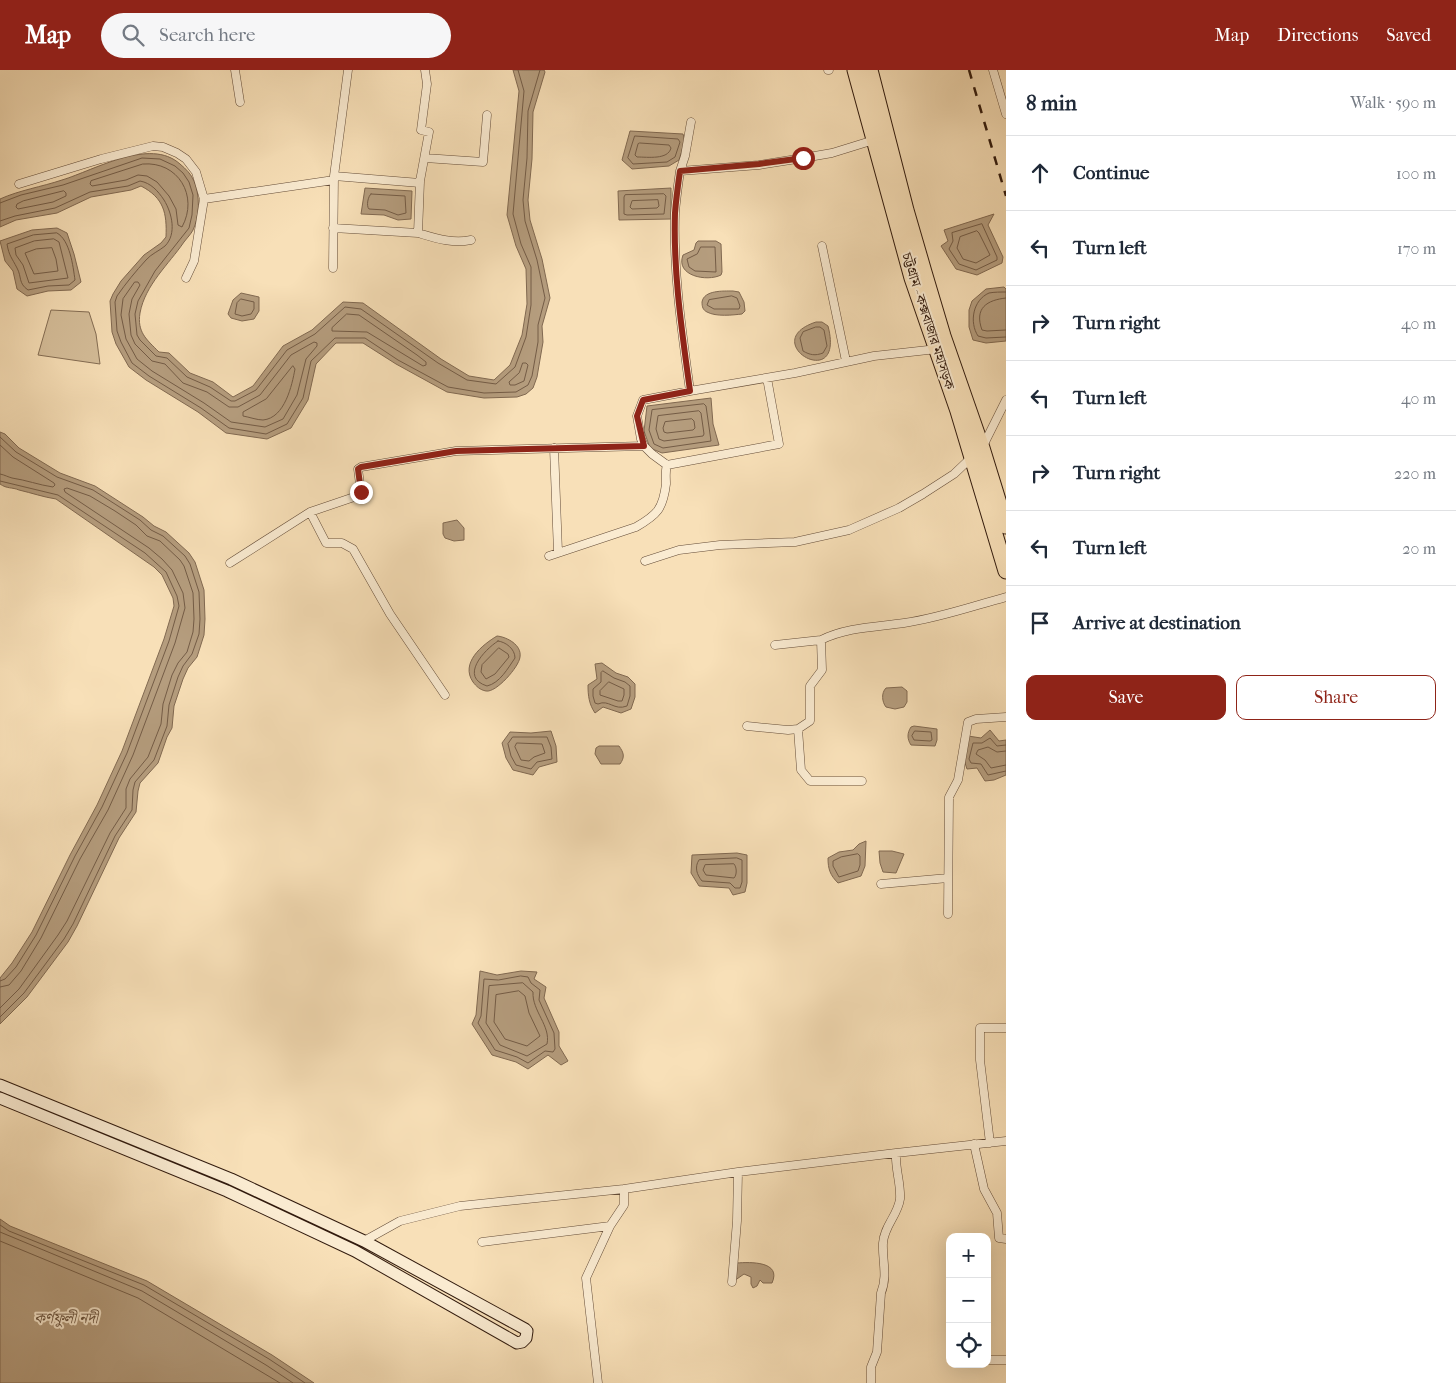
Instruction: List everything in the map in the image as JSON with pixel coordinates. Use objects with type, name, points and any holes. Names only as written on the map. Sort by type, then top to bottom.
[{"type":"highway","name":"চট্টগ্রাম - কক্সবাজার মহাসড়ক","points":[[855,70],[912,278],[958,411],[1006,526]]},
{"type":"highway","name":"চট্টগ্রাম - কক্সবাজার মহাসড়ক","points":[[870,70],[906,210],[977,453],[1006,571]]},
{"type":"main road","points":[[0,1085],[231,1179],[364,1241],[525,1328],[526,1338],[522,1342],[517,1343],[355,1251],[227,1191],[0,1098]]},
{"type":"street","points":[[235,70],[240,102]]},
{"type":"street","points":[[333,268],[334,178],[348,70]]},
{"type":"street","points":[[418,233],[420,184],[429,132],[421,130],[426,100],[427,84],[425,70]]},
{"type":"street","points":[[993,70],[1006,114]]},
{"type":"street","points":[[425,158],[483,162],[487,115]]},
{"type":"street","points":[[690,391],[681,324],[675,213],[680,171],[685,156],[691,122]]},
{"type":"street","points":[[680,171],[803,158],[832,153],[874,140]]},
{"type":"street","points":[[19,184],[101,158],[153,146],[170,150],[186,159],[196,172],[204,199],[194,261],[186,278]]},
{"type":"street","points":[[204,199],[334,178],[420,184]]},
{"type":"street","points":[[333,228],[418,233],[442,240],[460,242],[471,240]]},
{"type":"street","points":[[822,246],[846,361]]},
{"type":"street","points":[[768,378],[779,444],[667,464],[644,446],[637,416],[643,400],[768,378],[874,356],[936,349]]},
{"type":"street","points":[[645,561],[679,550],[720,545],[795,542],[848,530],[899,508],[954,474],[977,453],[1006,400]]},
{"type":"street","points":[[230,563],[310,512],[360,495],[358,469],[361,467],[456,451],[644,446]]},
{"type":"street","points":[[554,448],[558,552]]},
{"type":"street","points":[[549,556],[636,527],[655,515],[661,508],[666,483],[665,471],[667,464]]},
{"type":"street","points":[[310,512],[326,543],[342,543],[353,549],[390,614],[445,695]]},
{"type":"street","points":[[775,646],[821,640],[849,631],[906,623],[1006,597]]},
{"type":"street","points":[[747,726],[769,729],[798,729],[810,721],[810,686],[822,670],[821,640]]},
{"type":"street","points":[[948,914],[949,797],[958,780],[968,722],[976,719],[1006,717]]},
{"type":"street","points":[[798,729],[801,770],[810,781],[862,781]]},
{"type":"street","points":[[881,884],[948,878]]},
{"type":"street","points":[[990,1143],[980,1060],[980,1028],[1006,1028]]},
{"type":"street","points":[[364,1241],[400,1221],[460,1206],[624,1189],[738,1172],[1006,1141]]},
{"type":"street","points":[[974,1144],[984,1189],[997,1213],[999,1238],[1006,1239]]},
{"type":"street","points":[[871,1383],[871,1367],[877,1352],[881,1293],[884,1285],[884,1232],[900,1200],[900,1179],[895,1164],[896,1153]]},
{"type":"street","points":[[732,1282],[737,1221],[738,1172]]},
{"type":"street","points":[[598,1383],[586,1278],[610,1226],[624,1205],[624,1189]]},
{"type":"street","points":[[482,1242],[610,1226]]},
{"type":"street","points":[[991,1360],[1006,1360]]},
{"type":"shaded area","points":[[51,310],[89,312],[96,334],[100,364],[38,355]]},
{"type":"water","points":[[513,70],[544,70],[545,72],[533,112],[532,159],[528,200],[530,220],[542,259],[550,298],[542,326],[543,342],[537,377],[533,388],[526,394],[517,397],[484,398],[447,392],[396,364],[363,343],[336,343],[316,364],[308,400],[291,428],[267,439],[226,433],[198,412],[146,380],[129,367],[116,344],[112,332],[110,301],[113,294],[121,281],[144,255],[166,237],[165,213],[155,196],[141,186],[131,190],[91,197],[57,213],[16,220],[0,227],[0,199],[62,180],[122,158],[154,154],[168,157],[180,164],[191,176],[196,187],[198,206],[197,218],[192,232],[152,284],[140,313],[141,330],[146,339],[159,352],[169,353],[190,373],[213,382],[233,397],[253,386],[283,346],[312,330],[343,302],[363,303],[441,359],[469,376],[494,380],[510,365],[522,335],[527,304],[526,269],[516,246],[507,215],[519,91]]},
{"type":"water","points":[[630,131],[683,134],[685,141],[679,160],[669,166],[632,169],[622,160]]},
{"type":"water","points":[[365,188],[412,191],[411,219],[398,220],[384,215],[361,214]]},
{"type":"water","points":[[671,188],[671,219],[619,220],[618,191]]},
{"type":"water","points":[[994,214],[988,225],[1003,257],[1002,263],[977,275],[956,269],[941,246],[948,241],[944,230]]},
{"type":"water","points":[[57,228],[67,233],[81,282],[71,290],[48,291],[27,296],[17,289],[13,271],[5,261],[0,241],[32,230]]},
{"type":"water","points":[[698,241],[716,241],[721,244],[721,275],[708,278],[694,276],[684,268],[682,262],[683,255],[694,250]]},
{"type":"water","points":[[1004,287],[1006,289],[1006,341],[986,343],[973,340],[969,327],[969,310],[972,301],[986,289]]},
{"type":"water","points":[[714,292],[739,292],[744,302],[745,311],[742,314],[715,315],[704,309],[702,302],[706,295]]},
{"type":"water","points":[[241,293],[259,297],[259,311],[254,319],[242,321],[231,318],[228,314],[233,300]]},
{"type":"water","points":[[816,322],[822,322],[828,326],[830,346],[825,357],[816,360],[806,357],[798,350],[795,341],[800,331]]},
{"type":"water","points":[[711,398],[713,424],[719,445],[662,453],[650,448],[644,431],[647,406]]},
{"type":"water","points":[[0,432],[5,434],[19,448],[60,473],[95,486],[166,532],[189,553],[195,562],[204,590],[205,619],[204,635],[197,657],[188,668],[174,706],[172,728],[158,763],[140,783],[136,812],[119,838],[68,942],[27,997],[0,1024],[0,978],[32,932],[97,805],[122,751],[164,639],[174,606],[173,598],[162,575],[154,567],[56,499],[0,484]]},
{"type":"water","points":[[457,520],[464,528],[464,540],[454,541],[445,538],[443,523]]},
{"type":"water","points":[[497,636],[513,642],[519,649],[520,657],[516,667],[501,684],[490,691],[486,691],[478,688],[473,682],[469,668],[474,655]]},
{"type":"water","points":[[602,663],[616,673],[628,677],[635,684],[635,697],[631,709],[621,713],[603,707],[595,713],[589,700],[588,685],[597,679],[595,664]]},
{"type":"water","points":[[902,687],[907,691],[907,702],[904,707],[895,709],[886,707],[883,692],[886,688]]},
{"type":"water","points":[[911,727],[937,729],[935,746],[911,745],[908,734]]},
{"type":"water","points":[[990,730],[999,741],[1006,740],[1006,775],[994,780],[985,781],[977,768],[967,769],[964,760],[968,736],[981,738]]},
{"type":"water","points":[[551,731],[556,746],[557,762],[539,767],[533,775],[513,770],[506,758],[502,743],[510,732],[531,733]]},
{"type":"water","points":[[599,746],[619,746],[623,755],[620,764],[601,764],[595,754],[596,748]]},
{"type":"water","points":[[866,841],[865,866],[861,876],[838,883],[830,872],[828,858],[839,852],[853,850],[859,844]]},
{"type":"water","points":[[879,851],[892,851],[904,854],[896,873],[883,872]]},
{"type":"water","points":[[737,853],[747,855],[747,883],[745,892],[733,895],[729,888],[699,886],[691,873],[692,855]]},
{"type":"water","points":[[480,971],[497,975],[521,971],[537,972],[534,979],[546,987],[544,998],[559,1032],[559,1046],[568,1061],[561,1065],[548,1055],[528,1069],[516,1062],[492,1055],[472,1024],[476,1015]]},
{"type":"water","name":"কর্ণফুলী নদী","points":[[0,1219],[10,1226],[147,1281],[272,1355],[314,1383],[0,1383]]},
{"type":"water","points":[[737,1263],[756,1263],[769,1267],[773,1270],[772,1283],[763,1283],[760,1280],[757,1286],[753,1288],[751,1277],[744,1274],[734,1281]]},
{"type":"railway","points":[[969,70],[1006,196]]},
{"type":"route","points":[[361,492],[358,469],[361,467],[456,451],[644,446],[637,416],[643,400],[690,391],[681,324],[676,238],[675,213],[680,171],[803,158]]}]
